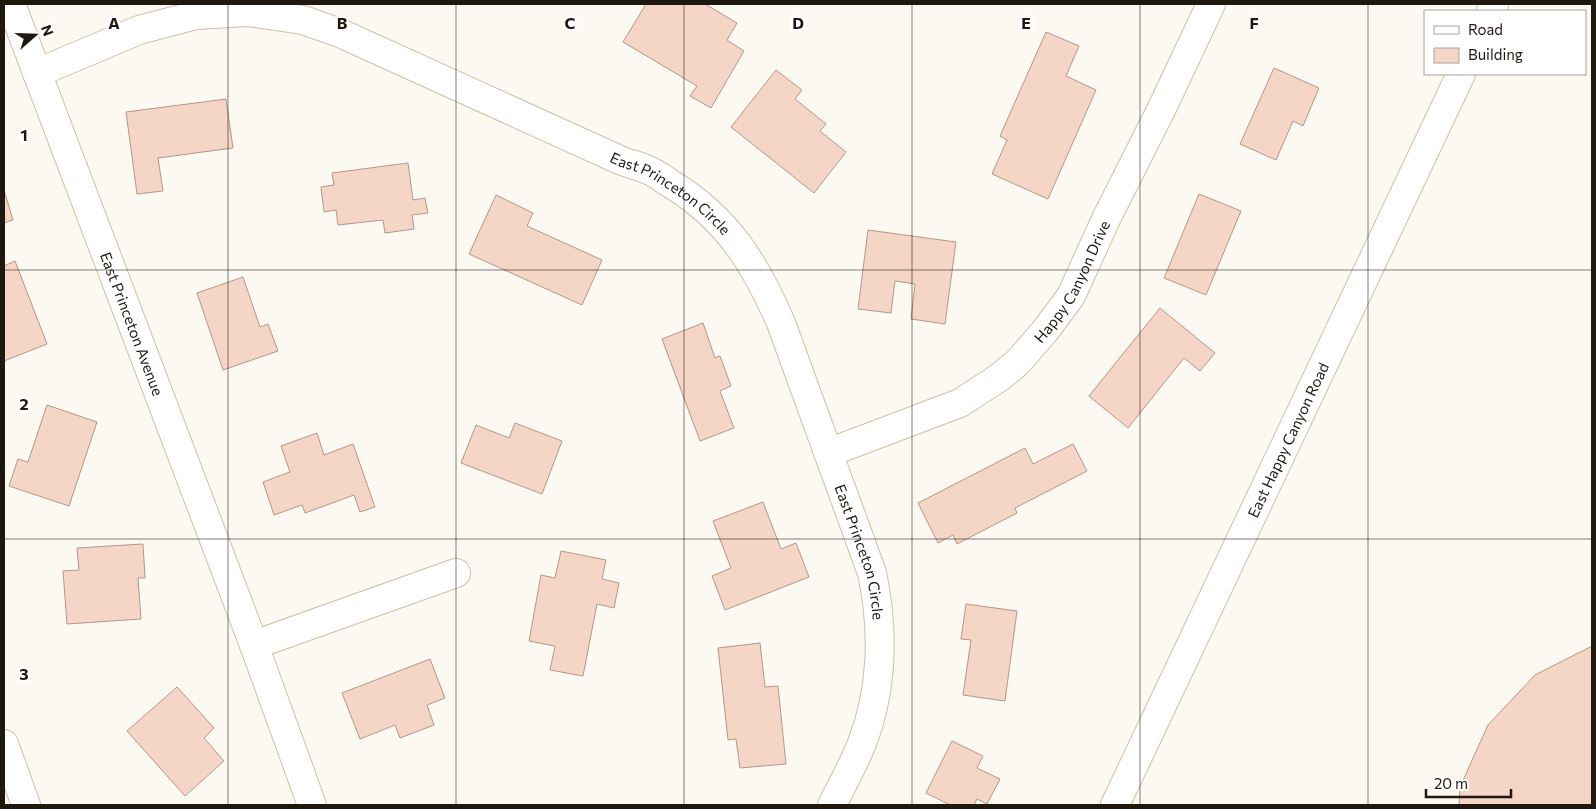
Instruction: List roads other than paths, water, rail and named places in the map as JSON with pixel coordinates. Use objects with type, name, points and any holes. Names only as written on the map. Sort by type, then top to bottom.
[{"type":"street","name":"East Princeton Avenue","points":[[11,4],[254,645],[312,805]]},
{"type":"street","name":"Happy Canyon Drive","points":[[828,453],[960,403],[1018,362],[1045,331],[1071,296],[1106,219],[1162,108],[1211,4]]},
{"type":"street","name":"East Princeton Circle","points":[[37,73],[139,30],[167,21],[196,15],[248,12],[303,20],[340,33],[622,161],[648,170],[692,197],[718,219],[737,243],[767,291],[781,323],[872,573],[877,595],[880,628],[878,680],[874,704],[862,743],[832,805]]},
{"type":"street","name":"East Happy Canyon Road","points":[[1115,805],[1461,75]]},
{"type":"street","points":[[254,645],[456,573]]},
{"type":"street","points":[[4,744],[26,805]]}]
